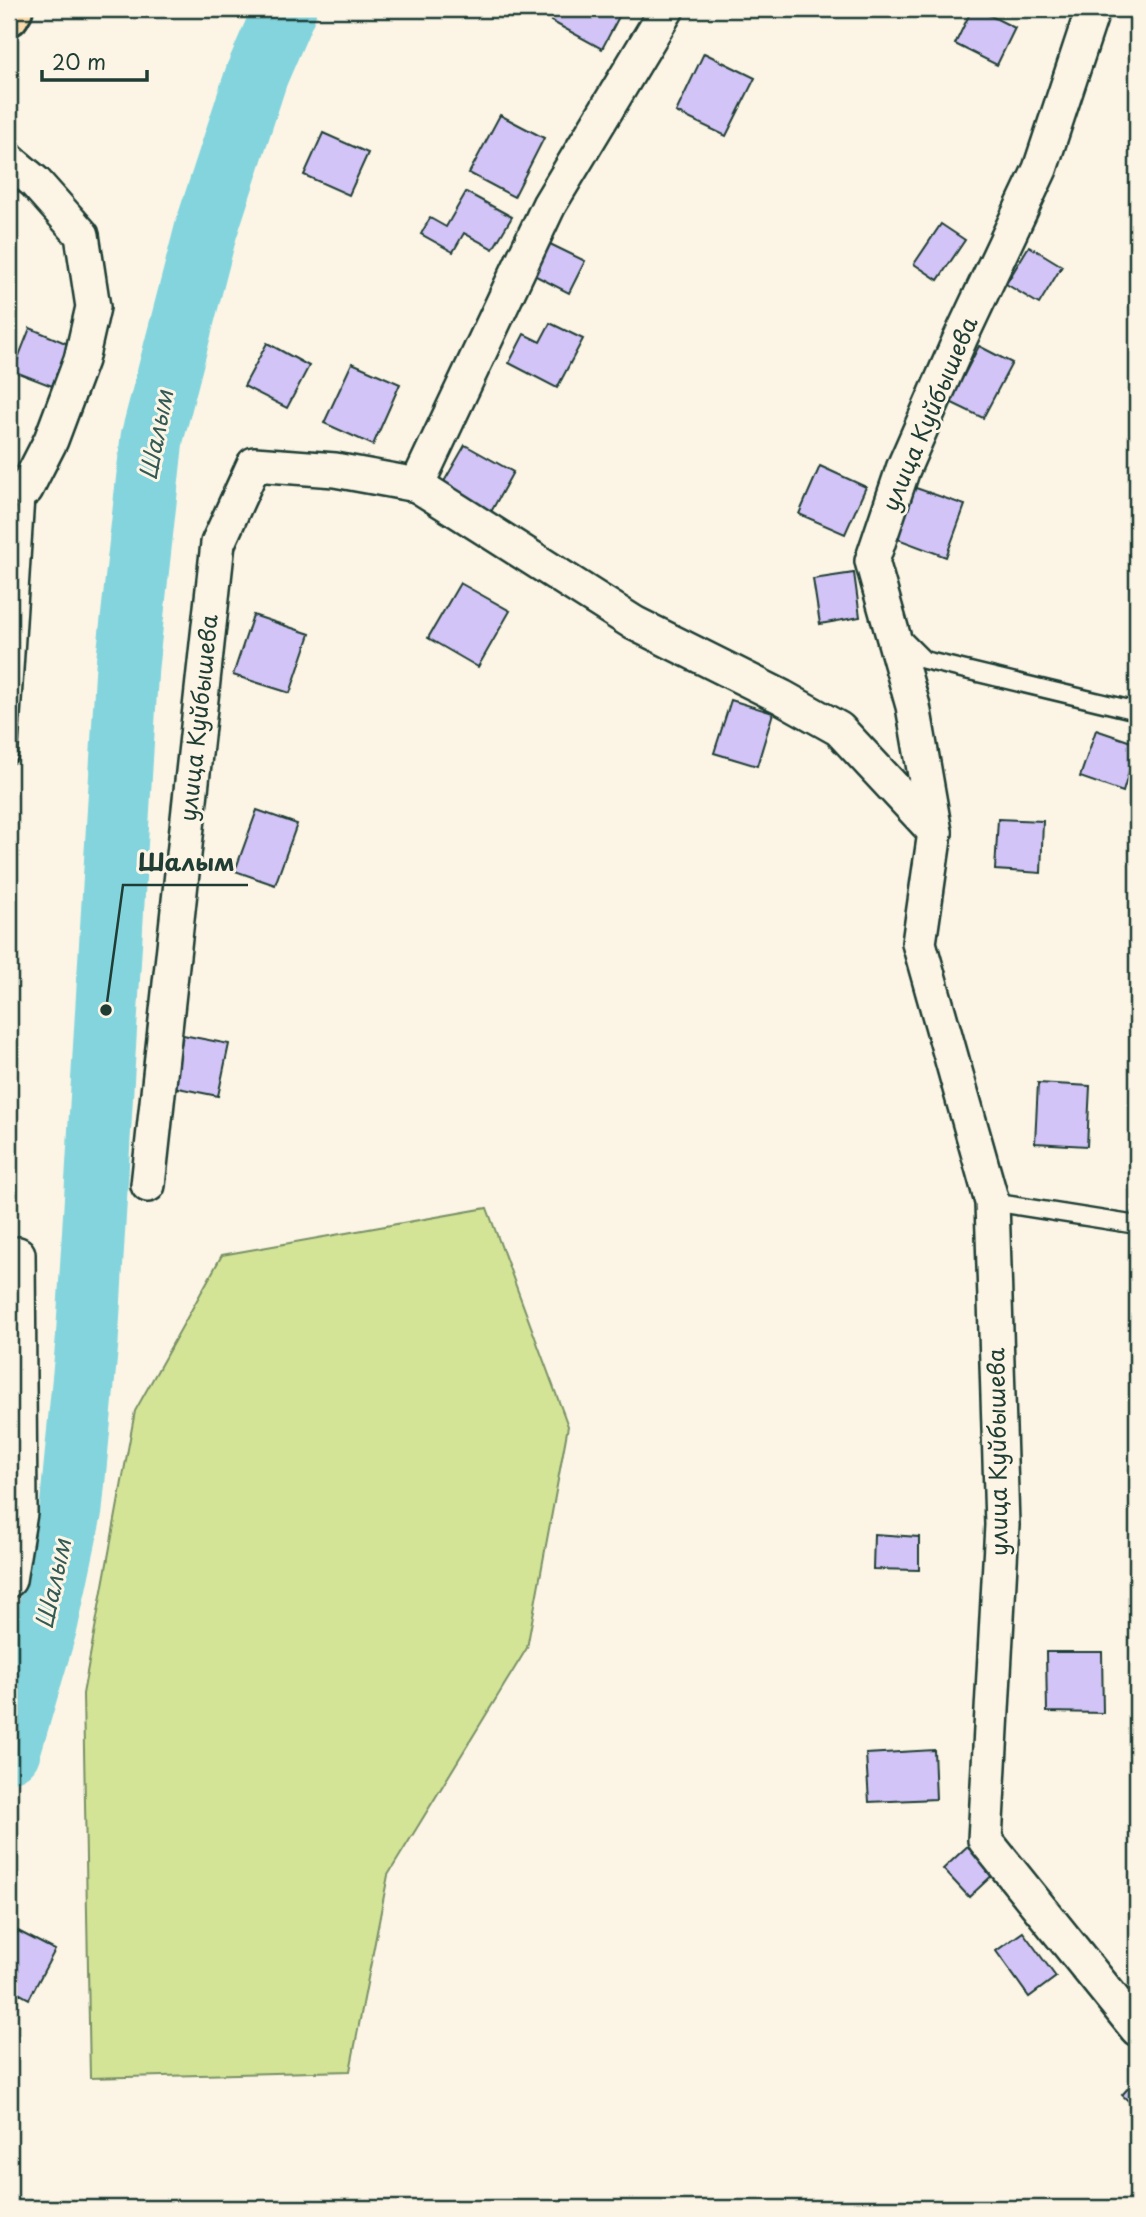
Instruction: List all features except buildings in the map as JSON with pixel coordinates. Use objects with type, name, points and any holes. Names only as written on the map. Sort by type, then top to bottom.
[{"type":"main road","points":[[9,16],[13,9]]},
{"type":"street","points":[[417,485],[549,205],[667,9]]},
{"type":"street","name":"улица Куйбышева","points":[[1093,9],[1040,169],[960,339],[903,469],[872,561],[913,706],[935,832],[919,943],[992,1202],[1002,1525],[985,1840],[1137,2029]]},
{"type":"street","points":[[9,160],[35,182],[82,235],[93,307],[81,360],[51,440],[26,489]]},
{"type":"street","name":"улица Куйбышева","points":[[148,1185],[218,543],[254,464],[335,470],[417,485],[634,623],[782,697],[839,729],[935,832]]},
{"type":"street","points":[[9,1580],[20,1513],[18,1254]]},
{"type":"lane","points":[[9,755],[26,489]]},
{"type":"lane","points":[[890,626],[924,660],[1137,711]]},
{"type":"lane","points":[[992,1202],[1137,1225]]},
{"type":"green space","points":[[487,1208],[568,1426],[527,1648],[388,1875],[350,2071],[90,2078],[83,1694],[135,1411],[222,1255]]},
{"type":"waterway","name":"Шалым","points":[[9,1751],[47,1622],[71,1509],[87,1342],[127,666],[152,438],[206,230],[257,74],[285,9]]},
{"type":"place","name":"Шалым","points":[[106,1010]]}]
